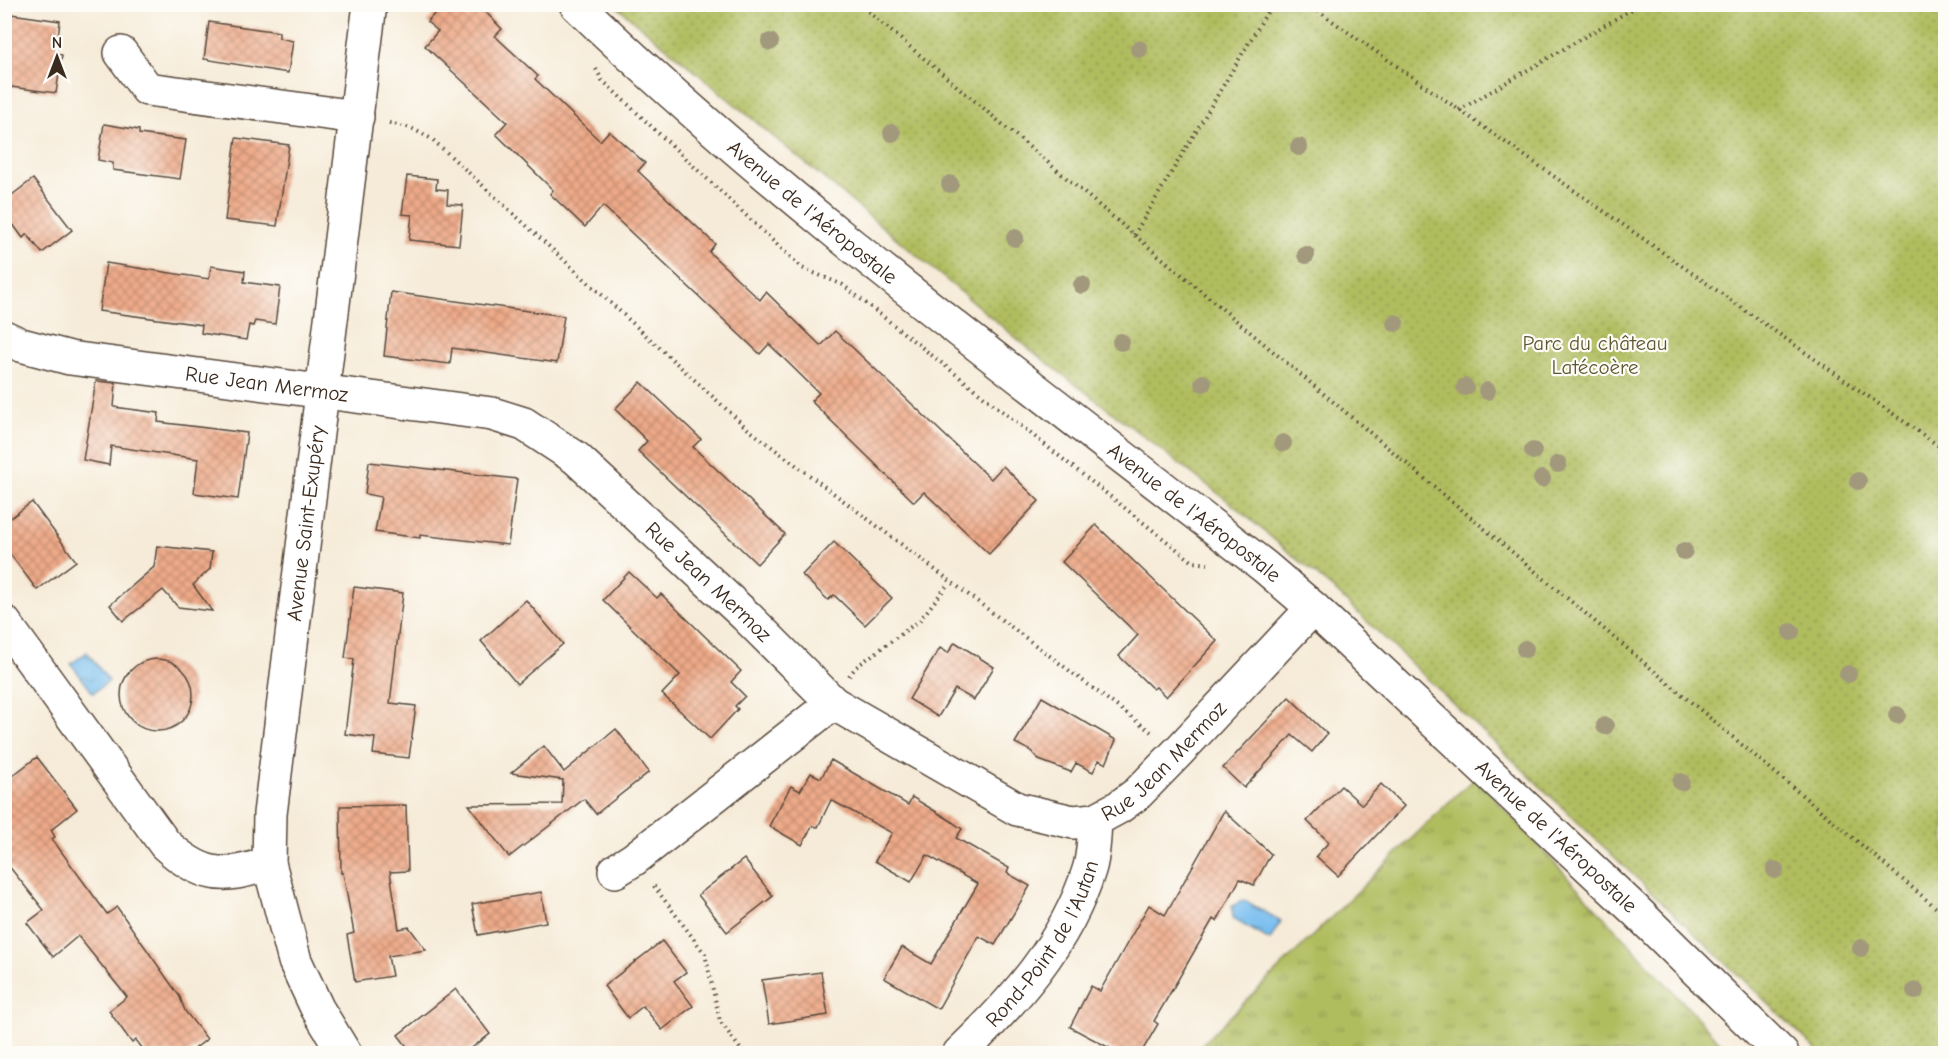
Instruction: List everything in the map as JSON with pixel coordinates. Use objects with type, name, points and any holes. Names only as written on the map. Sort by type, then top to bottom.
[{"type":"street","name":"Avenue Saint-Exupéry","points":[[345,1053],[317,1008],[295,961],[269,862],[272,792],[370,4]]},
{"type":"street","name":"Avenue de l'Aéropostale","points":[[576,4],[720,133],[883,269],[1265,567],[1313,608],[1635,910],[1782,1053]]},
{"type":"street","points":[[121,53],[147,89],[357,117]]},
{"type":"street","name":"Rue Jean Mermoz","points":[[4,337],[21,345],[70,358],[492,414],[524,424],[550,439],[585,465],[746,616],[833,703],[1017,809],[1073,822],[1095,820],[1138,793],[1313,608]]},
{"type":"street","points":[[4,622],[165,844],[188,864],[220,873],[246,871],[269,862]]},
{"type":"street","points":[[624,865],[833,703]]},
{"type":"street","name":"Rond-Point de l'Autan","points":[[958,1053],[995,1019],[1032,976],[1071,917],[1090,868],[1095,820]]},
{"type":"path","points":[[859,4],[1946,916]]},
{"type":"path","points":[[1134,235],[1272,4]]},
{"type":"path","points":[[1308,4],[1946,451]]},
{"type":"path","points":[[1459,110],[1641,4]]},
{"type":"path","points":[[595,61],[597,72],[602,80],[802,268],[843,285],[1193,562],[1211,564]]},
{"type":"path","points":[[357,117],[411,128],[432,139],[748,429],[1178,753]]},
{"type":"path","points":[[833,703],[856,667],[920,620],[950,583]]},
{"type":"path","points":[[624,865],[705,954],[720,1021],[744,1053]]},
{"type":"green space","name":"Parc du château Latécoère","points":[[615,5],[1945,5],[1945,1053],[1820,1053],[1332,588],[1228,501],[1033,352]]},
{"type":"green space","points":[[1476,778],[1730,1053],[1192,1054],[1456,795]]},
{"type":"water","points":[[87,652],[109,681],[93,693],[71,664]]},
{"type":"water","points":[[1244,900],[1281,921],[1270,940],[1233,919],[1232,906]]},
{"type":"building","points":[[443,4],[478,4],[502,29],[495,36],[538,76],[535,79],[600,141],[609,131],[645,163],[638,171],[715,244],[709,252],[760,300],[766,292],[821,346],[835,331],[991,479],[1003,466],[1039,501],[989,554],[924,492],[914,502],[811,401],[819,393],[769,344],[760,354],[603,206],[585,227],[550,194],[553,190],[496,134],[507,122],[425,46],[438,31],[427,22]]},
{"type":"building","points":[[11,14],[60,21],[56,54],[62,55],[56,93],[4,86],[4,60]]},
{"type":"building","points":[[209,22],[279,32],[279,38],[293,41],[288,73],[204,59]]},
{"type":"building","points":[[104,124],[139,130],[139,134],[186,140],[180,179],[113,170],[113,163],[98,160]]},
{"type":"building","points":[[236,138],[289,145],[277,226],[225,220]]},
{"type":"building","points":[[407,176],[437,179],[436,189],[448,190],[447,204],[463,205],[459,245],[409,240],[412,215],[402,214]]},
{"type":"building","points":[[33,179],[72,230],[42,253],[27,234],[23,238],[4,212],[4,201]]},
{"type":"building","points":[[106,263],[209,279],[211,266],[245,271],[244,282],[280,287],[275,324],[255,321],[253,326],[249,325],[246,340],[201,333],[202,325],[99,311]]},
{"type":"building","points":[[391,292],[564,316],[557,363],[452,348],[450,364],[384,356]]},
{"type":"building","points":[[96,381],[116,383],[114,407],[159,413],[158,422],[247,433],[238,499],[194,493],[198,459],[111,446],[109,465],[83,460]]},
{"type":"building","points":[[641,382],[701,439],[693,447],[785,534],[757,564],[638,451],[647,441],[615,409]]},
{"type":"building","points":[[369,462],[517,479],[508,545],[375,532],[381,497],[365,494]]},
{"type":"building","points":[[32,502],[76,561],[37,590],[4,546],[4,523]]},
{"type":"building","points":[[1096,525],[1217,641],[1166,697],[1156,687],[1153,689],[1119,656],[1138,635],[1062,562]]},
{"type":"building","points":[[834,542],[892,598],[865,625],[834,595],[828,600],[802,575]]},
{"type":"building","points":[[157,546],[212,552],[210,569],[193,585],[212,611],[178,607],[163,590],[123,621],[110,605],[154,567]]},
{"type":"building","points":[[629,572],[657,598],[661,594],[741,671],[731,682],[745,696],[735,706],[738,709],[710,739],[662,694],[680,675],[603,600]]},
{"type":"building","points":[[354,587],[403,593],[390,703],[416,706],[409,758],[373,754],[375,738],[345,734],[354,659],[345,658]]},
{"type":"building","points":[[526,600],[563,644],[517,684],[481,641]]},
{"type":"building","points":[[955,642],[994,667],[974,700],[955,689],[938,717],[909,699],[940,648],[948,653]]},
{"type":"building","points":[[157,659],[177,665],[187,675],[193,695],[187,715],[177,725],[157,731],[137,725],[127,715],[121,695],[127,675],[137,665]]},
{"type":"building","points":[[1042,697],[1116,740],[1106,764],[1099,760],[1093,772],[1076,763],[1071,772],[1039,760],[1031,751],[1015,743]]},
{"type":"building","points":[[1289,697],[1327,734],[1312,752],[1292,735],[1244,788],[1223,768]]},
{"type":"building","points":[[616,729],[649,772],[596,814],[584,799],[509,857],[469,805],[562,804],[563,780],[511,773],[544,746],[564,772]]},
{"type":"building","points":[[37,757],[77,809],[51,830],[55,837],[52,839],[107,914],[117,907],[180,997],[185,1011],[207,1039],[189,1053],[146,1053],[136,1040],[132,1043],[109,1011],[127,997],[78,936],[53,957],[27,923],[44,910],[4,860],[4,782]]},
{"type":"building","points":[[831,760],[908,805],[912,797],[948,819],[962,829],[956,838],[1009,868],[1007,873],[1030,886],[995,945],[979,936],[938,1009],[884,978],[902,947],[931,964],[978,884],[927,855],[911,882],[875,861],[892,833],[831,800],[818,827],[812,826],[802,845],[769,826],[791,786],[800,791],[811,773],[821,778]]},
{"type":"building","points":[[1381,784],[1404,806],[1338,876],[1316,856],[1329,842],[1307,821],[1341,786],[1362,805]]},
{"type":"building","points":[[406,805],[408,871],[390,872],[399,929],[409,927],[426,950],[388,956],[392,976],[355,982],[347,935],[354,933],[343,873],[341,873],[340,806]]},
{"type":"building","points":[[1224,811],[1271,854],[1254,885],[1240,879],[1217,921],[1213,919],[1154,1021],[1158,1024],[1141,1053],[1119,1053],[1070,1027],[1091,986],[1100,991],[1149,905],[1165,915]]},
{"type":"building","points":[[744,859],[773,896],[727,932],[698,895]]},
{"type":"building","points":[[541,892],[546,922],[478,935],[472,904]]},
{"type":"building","points":[[662,941],[686,972],[674,981],[693,1006],[662,1030],[643,1006],[628,1018],[604,986]]},
{"type":"building","points":[[821,972],[828,1015],[769,1024],[762,980]]},
{"type":"building","points":[[456,989],[490,1034],[465,1053],[412,1053],[398,1035]]}]
